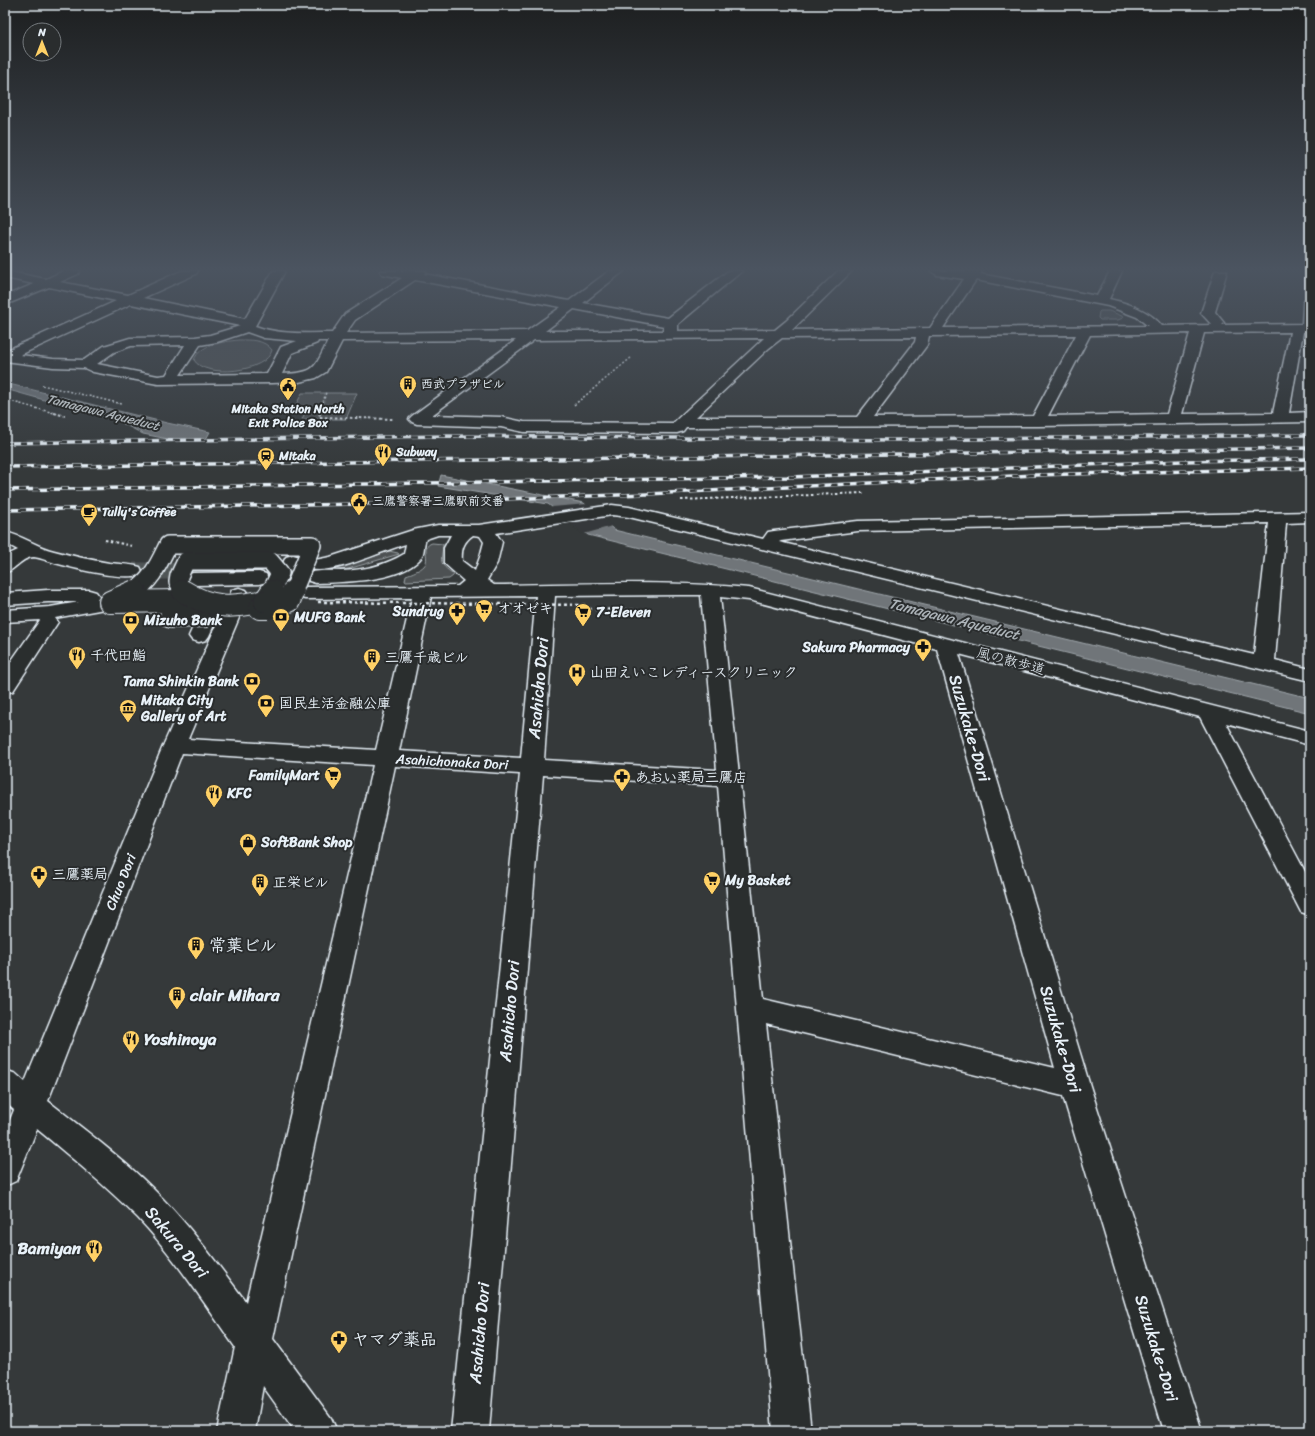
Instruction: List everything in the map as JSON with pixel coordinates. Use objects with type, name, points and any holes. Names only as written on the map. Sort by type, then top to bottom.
[{"type":"street","points":[[5,357],[46,338]]},
{"type":"street","points":[[87,364],[109,349],[130,342],[195,341],[215,338]]},
{"type":"street","points":[[271,338],[282,344],[286,350]]},
{"type":"street","points":[[272,379],[286,350],[311,340],[324,338]]},
{"type":"street","points":[[5,357],[53,363],[87,364],[93,368],[138,377],[170,380],[297,378],[316,373],[322,369],[336,338]]},
{"type":"street","points":[[417,419],[527,338]]},
{"type":"street","points":[[417,419],[501,422],[524,428],[677,428],[773,338]]},
{"type":"street","points":[[862,421],[922,342],[923,338]]},
{"type":"street","points":[[1038,421],[1081,338]]},
{"type":"street","points":[[1174,419],[1196,338]]},
{"type":"street","points":[[1280,418],[1302,338]]},
{"type":"street","points":[[170,380],[195,341]]},
{"type":"street","points":[[682,422],[1038,421],[1310,417]]},
{"type":"street","points":[[419,534],[415,542],[413,556],[402,564],[383,572],[353,576],[317,571],[334,562],[419,534],[438,530],[474,530],[612,510],[629,512],[769,545],[1310,675]]},
{"type":"street","points":[[769,545],[774,536],[858,526],[1310,517]]},
{"type":"street","points":[[1264,663],[1278,518]]},
{"type":"street","points":[[474,530],[486,532],[493,542],[490,560],[482,576],[482,586],[453,563],[452,552],[459,535],[474,530]]},
{"type":"street","points":[[5,537],[35,552],[133,575],[97,578],[78,590],[48,596],[5,600]]},
{"type":"street","points":[[5,616],[50,613],[108,599],[137,590],[152,576],[168,545],[312,545],[269,593],[248,606],[209,605],[183,591],[178,582],[189,575],[269,593]]},
{"type":"street","points":[[141,602],[173,545]]},
{"type":"street","points":[[5,566],[8,562],[15,558],[24,554],[35,552]]},
{"type":"street","points":[[48,596],[141,602],[180,601],[171,618],[209,605],[269,593],[293,561]]},
{"type":"street","points":[[82,563],[96,573],[97,578]]},
{"type":"street","points":[[166,601],[189,575]]},
{"type":"street","name":"風の散歩道","points":[[269,593],[459,592],[482,586],[546,590],[710,590],[749,594],[1310,738]]},
{"type":"street","name":"Asahicho Dori","points":[[470,1431],[532,767],[546,590]]},
{"type":"street","points":[[710,590],[730,779],[750,1008],[792,1431]]},
{"type":"street","points":[[236,1431],[254,1343],[423,592]]},
{"type":"street","name":"Chuo Dori","points":[[5,1171],[59,1039],[174,746],[269,593]]},
{"type":"street","points":[[199,636],[209,605]]},
{"type":"street","points":[[5,686],[48,622]]},
{"type":"street","name":"Suzukake-Dori","points":[[946,644],[1075,1086],[1183,1431]]},
{"type":"street","points":[[1209,713],[1310,905]]},
{"type":"street","name":"Asahichonaka Dori","points":[[174,746],[195,746],[385,759],[730,779]]},
{"type":"street","points":[[750,1008],[1075,1086]]},
{"type":"street","name":"Sakura Dori","points":[[5,1083],[108,1168],[150,1208],[189,1253],[318,1431]]},
{"type":"path","points":[[547,428],[637,352]]},
{"type":"path","points":[[42,384],[122,404]]},
{"type":"path","points":[[328,386],[319,417],[417,419]]},
{"type":"path","points":[[5,400],[65,416]]},
{"type":"path","points":[[675,501],[864,493]]},
{"type":"path","points":[[105,540],[132,546]]},
{"type":"path","points":[[269,593],[587,605],[586,609],[638,610]]},
{"type":"shaded area","points":[[238,340],[252,340],[261,342],[269,346],[272,350],[268,358],[259,364],[248,368],[235,370],[210,370],[200,366],[194,360],[201,350],[207,347],[219,343]]},
{"type":"shaded area","points":[[302,393],[357,393],[346,419],[302,419],[306,411],[293,411]]},
{"type":"shaded area","points":[[432,543],[443,544],[442,561],[445,567],[454,574],[453,576],[449,579],[405,581],[406,575],[424,566],[427,560],[427,547]]},
{"type":"shaded area","points":[[389,551],[399,554],[348,569],[324,572],[327,570],[345,567]]},
{"type":"water","name":"Tamagawa Aqueduct","points":[[5,383],[167,423],[210,432],[206,439],[168,439],[143,434],[116,420],[5,389]]},
{"type":"water","name":"Tamagawa Aqueduct","points":[[441,475],[584,503],[614,530],[1310,698],[1310,713],[588,535],[548,504],[438,486]]},
{"type":"pier","points":[[588,504],[612,526],[584,534],[553,511],[552,507]]},
{"type":"tunnel","points":[[260,571],[296,567]]},
{"type":"tunnel","points":[[133,571],[196,571]]},
{"type":"railway","points":[[5,443],[445,436],[896,440],[1310,435]]},
{"type":"railway","points":[[5,467],[1310,448]]},
{"type":"railway","points":[[5,490],[791,477],[1183,461],[1310,459]]},
{"type":"railway","points":[[5,510],[362,504],[647,494],[1035,475],[1310,468]]},
{"type":"place","name":"西武プラザビル","points":[[408,399]]},
{"type":"place","name":"Mitaka Station North Exit Police Box","points":[[288,401]]},
{"type":"place","name":"Subway","points":[[383,467]]},
{"type":"place","name":"Mitaka","points":[[266,471]]},
{"type":"place","name":"三鷹警察署三鷹駅前交番","points":[[359,516]]},
{"type":"place","name":"Tully's Coffee","points":[[89,527]]},
{"type":"place","name":"オオゼキ","points":[[484,623]]},
{"type":"place","name":"Sundrug","points":[[457,626]]},
{"type":"place","name":"7-Eleven","points":[[583,627]]},
{"type":"place","name":"MUFG Bank","points":[[281,632]]},
{"type":"place","name":"Mizuho Bank","points":[[131,635]]},
{"type":"place","name":"Sakura Pharmacy","points":[[923,662]]},
{"type":"place","name":"千代田鮨","points":[[77,670]]},
{"type":"place","name":"三鷹千歳ビル","points":[[372,672]]},
{"type":"place","name":"山田えいこレディースクリニック","points":[[577,687]]},
{"type":"place","name":"Tama Shinkin Bank","points":[[252,696]]},
{"type":"place","name":"国民生活金融公庫","points":[[266,718]]},
{"type":"place","name":"Mitaka City Gallery of Art","points":[[128,723]]},
{"type":"place","name":"FamilyMart","points":[[333,790]]},
{"type":"place","name":"あおい薬局三鷹店","points":[[622,792]]},
{"type":"place","name":"KFC","points":[[214,808]]},
{"type":"place","name":"SoftBank Shop","points":[[248,857]]},
{"type":"place","name":"三鷹薬局","points":[[39,889]]},
{"type":"place","name":"My Basket","points":[[712,895]]},
{"type":"place","name":"正栄ビル","points":[[260,897]]},
{"type":"place","name":"常葉ビル","points":[[196,960]]},
{"type":"place","name":"clair Mihara","points":[[177,1010]]},
{"type":"place","name":"Yoshinoya","points":[[131,1054]]},
{"type":"place","name":"Bamiyan","points":[[94,1263]]},
{"type":"place","name":"ヤマダ薬品","points":[[339,1354]]}]
